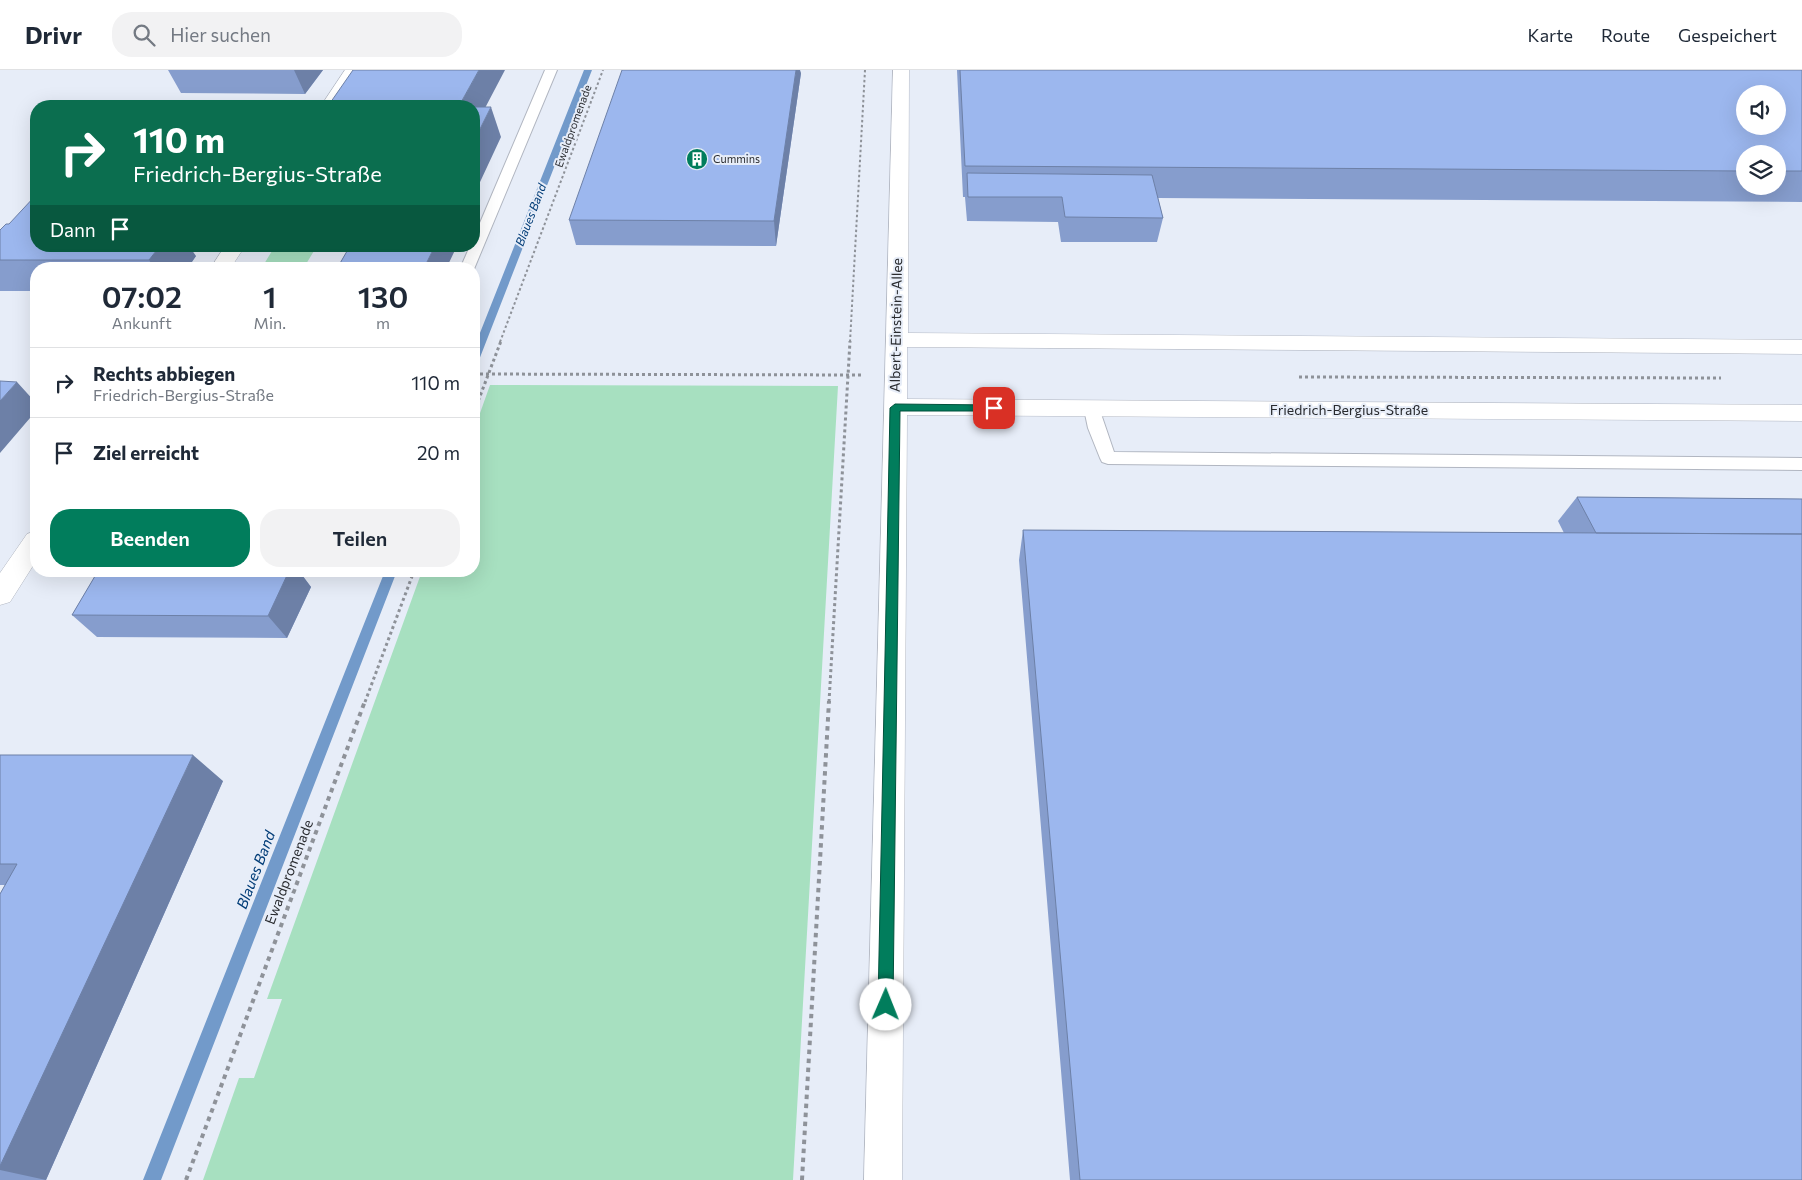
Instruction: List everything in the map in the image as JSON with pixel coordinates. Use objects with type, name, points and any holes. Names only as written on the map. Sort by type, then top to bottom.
[{"type":"street","points":[[333,100],[353,70]]},
{"type":"street","name":"Albert-Einstein-Allee","points":[[883,1180],[901,70]]},
{"type":"street","points":[[896,340],[1802,348]]},
{"type":"street","name":"Friedrich-Bergius-Straße","points":[[895,408],[1802,413]]},
{"type":"street","points":[[0,594],[30,550]]},
{"type":"lane","points":[[480,238],[551,70]]},
{"type":"lane","points":[[1092,409],[1096,428],[1108,458],[1802,464]]},
{"type":"path","name":"Ewaldpromenade","points":[[480,396],[603,70]]},
{"type":"path","points":[[802,1180],[865,70]]},
{"type":"path","name":"Ewaldpromenade","points":[[186,1180],[412,577]]},
{"type":"green space","points":[[271,252],[313,252],[307,262],[265,262]]},
{"type":"green space","points":[[490,385],[838,386],[793,1180],[203,1180],[239,1078],[254,1078],[282,999],[267,999],[420,577],[480,577],[480,413]]},
{"type":"building","points":[[353,70],[479,70],[462,100],[332,100]]},
{"type":"building","name":"Cummins","points":[[622,70],[796,70],[774,221],[569,220]]},
{"type":"building","points":[[960,70],[1802,70],[1802,171],[1786,171],[1786,145],[1736,145],[1736,171],[965,166]]},
{"type":"building","points":[[480,107],[491,107],[480,129]]},
{"type":"building","points":[[967,173],[1152,175],[1163,218],[1065,217],[1062,197],[968,197]]},
{"type":"building","points":[[30,201],[30,252],[155,252],[149,260],[0,260],[0,230],[6,224],[9,224]]},
{"type":"building","points":[[347,252],[432,252],[427,262],[341,262]]},
{"type":"building","points":[[0,381],[17,382],[0,401]]},
{"type":"building","points":[[1577,497],[1802,499],[1802,534],[1596,533]]},
{"type":"building","points":[[1023,530],[1802,534],[1802,1180],[1080,1180]]},
{"type":"building","points":[[94,577],[286,577],[268,616],[72,615]]},
{"type":"building","points":[[0,755],[193,755],[0,1166],[0,894],[17,864],[0,864]]},
{"type":"waterway","name":"Blaues Band","points":[[480,345],[588,70]]},
{"type":"waterway","name":"Blaues Band","points":[[152,1180],[389,577]]},
{"type":"place","name":"Cummins","points":[[697,159]]},
{"type":"route","points":[[886,1005],[895,408],[994,408]]}]
